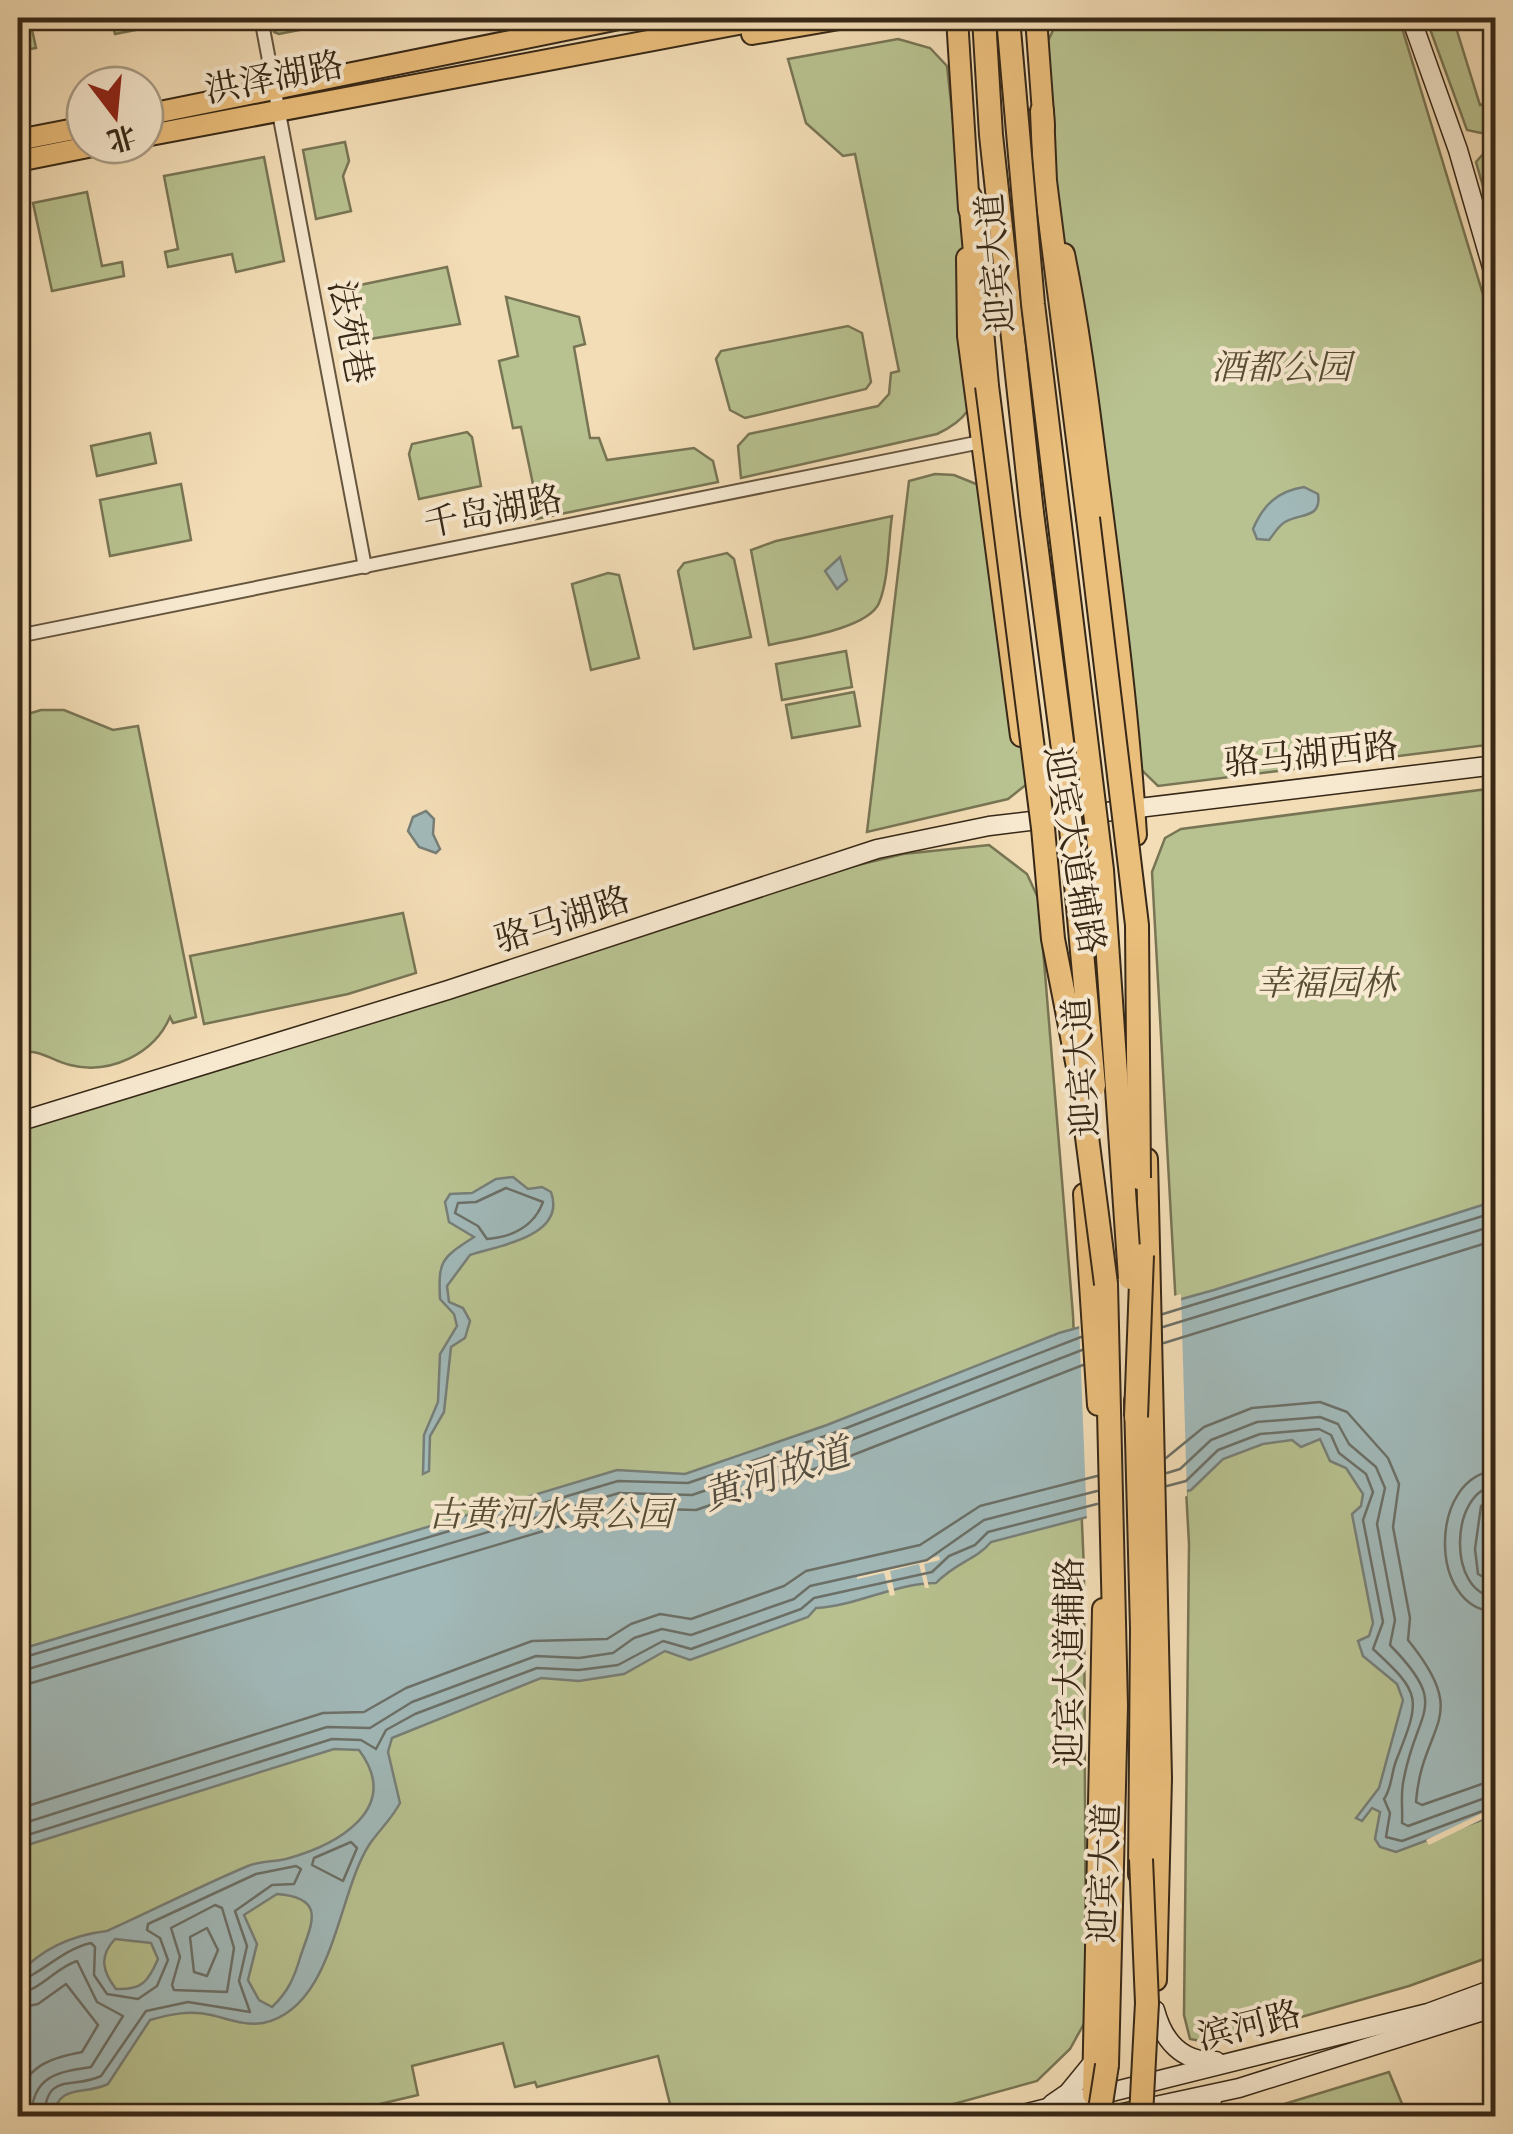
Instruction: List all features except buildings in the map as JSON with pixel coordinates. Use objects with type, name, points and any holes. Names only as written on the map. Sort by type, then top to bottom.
[{"type":"highway","name":"迎宾大道","points":[[984,18],[1015,382],[1064,754],[1083,948],[1116,1706],[1099,2113]]},
{"type":"highway","name":"迎宾大道","points":[[1008,18],[1032,304],[1102,870],[1136,1416],[1143,2114]]},
{"type":"highway","points":[[1042,111],[1045,181],[1137,925],[1134,1044],[1144,1288],[1136,1416]]},
{"type":"highway","points":[[970,196],[987,386],[1041,809],[1053,939],[1078,1066],[1099,1285]]},
{"type":"main road","name":"洪泽湖路","points":[[165,130],[277,98],[624,18]]},
{"type":"main road","name":"洪泽湖路","points":[[165,112],[536,60],[770,18]]},
{"type":"main road","points":[[536,60],[683,44],[845,18]]},
{"type":"main road","points":[[943,18],[954,51],[958,127],[967,161]]},
{"type":"main road","name":"迎宾大道辅路","points":[[957,18],[970,196],[968,336],[1025,765],[1050,864],[1099,1285],[1101,2062]]},
{"type":"main road","name":"迎宾大道辅路","points":[[1036,18],[1054,212],[1080,332],[1127,702],[1144,980],[1143,1077],[1151,1271],[1161,1778],[1152,2083],[1143,2114]]},
{"type":"main road","points":[[1042,111],[1044,18]]},
{"type":"main road","points":[[21,138],[65,130]]},
{"type":"main road","points":[[18,161],[65,152]]},
{"type":"street","name":"法苑巷","points":[[261,18],[365,567]]},
{"type":"street","points":[[1411,18],[1458,150],[1496,280]]},
{"type":"street","name":"千岛湖路","points":[[18,636],[981,442]]},
{"type":"street","name":"骆马湖西路","points":[[1134,808],[1496,765]]},
{"type":"street","name":"骆马湖路","points":[[18,1122],[466,984],[812,868],[946,833],[1134,808]]},
{"type":"street","points":[[812,868],[941,838],[1003,831],[1025,834],[1038,844],[1050,864]]},
{"type":"street","name":"滨河路","points":[[1099,2113],[1152,2083],[1435,2010],[1496,1988]]},
{"type":"street","name":"滨河路","points":[[1015,2116],[1043,2110],[1143,2114],[1496,2008]]},
{"type":"street","points":[[1155,2010],[1160,2030],[1173,2046],[1198,2061],[1211,2062],[1334,2030],[1435,2010]]},
{"type":"street","points":[[1043,2110],[1068,2094],[1101,2062]]},
{"type":"street","points":[[1181,2116],[1239,2088]]},
{"type":"green space","points":[[111,18],[160,18],[161,25],[115,34]]},
{"type":"green space","points":[[271,18],[361,18],[279,34],[274,32]]},
{"type":"green space","name":"酒都公园","points":[[1059,18],[1399,18],[1495,334],[1495,744],[1158,786],[1115,744],[1053,286],[1045,47]]},
{"type":"green space","points":[[1426,18],[1453,18],[1480,105],[1495,102],[1495,129],[1481,133],[1467,130]]},
{"type":"green space","points":[[30,20],[36,48],[18,51],[18,23]]},
{"type":"green space","points":[[898,39],[930,48],[947,66],[981,375],[975,396],[962,418],[937,434],[741,478],[738,446],[749,434],[878,406],[889,394],[891,373],[899,371],[855,154],[843,156],[806,123],[788,59]]},
{"type":"green space","points":[[345,142],[349,161],[343,176],[351,211],[316,219],[303,150]]},
{"type":"green space","points":[[1496,150],[1495,228],[1476,162],[1484,153]]},
{"type":"green space","points":[[264,157],[284,261],[236,272],[232,254],[168,267],[165,252],[178,249],[164,176]]},
{"type":"green space","points":[[87,192],[102,266],[122,262],[124,276],[52,291],[33,203]]},
{"type":"green space","points":[[447,267],[460,324],[364,340],[355,286]]},
{"type":"green space","points":[[506,297],[579,317],[585,344],[574,347],[590,438],[599,438],[607,460],[694,448],[713,461],[718,482],[531,520],[525,492],[534,489],[521,427],[513,428],[499,361],[518,356]]},
{"type":"green space","points":[[848,326],[862,333],[871,382],[866,389],[745,418],[730,410],[716,359],[721,351]]},
{"type":"green space","points":[[467,432],[472,437],[481,486],[419,499],[409,454],[412,444]]},
{"type":"green space","points":[[150,433],[156,463],[97,476],[91,446]]},
{"type":"green space","points":[[935,474],[954,475],[986,488],[1027,784],[1008,799],[867,832],[909,481]]},
{"type":"green space","points":[[181,484],[191,540],[110,556],[100,500]]},
{"type":"green space","points":[[892,516],[885,583],[872,612],[830,632],[769,645],[751,550]]},
{"type":"green space","points":[[727,553],[734,559],[751,637],[694,649],[678,571],[684,563]]},
{"type":"green space","points":[[608,573],[619,575],[639,658],[591,670],[572,584]]},
{"type":"green space","points":[[846,651],[852,687],[782,700],[776,664]]},
{"type":"green space","points":[[854,692],[860,726],[792,738],[786,705]]},
{"type":"green space","points":[[41,710],[64,710],[113,730],[138,726],[196,1017],[173,1023],[170,1017],[142,1051],[100,1067],[70,1065],[33,1052],[18,1053],[18,717]]},
{"type":"green space","name":"幸福园林","points":[[1495,788],[1495,1955],[1409,1986],[1211,2043],[1190,2039],[1184,2015],[1189,1544],[1152,872],[1165,838],[1181,829]]},
{"type":"green space","name":"古黄河水景公园","points":[[989,845],[1027,874],[1039,900],[1073,1315],[1084,1570],[1086,2020],[1070,2049],[1037,2081],[910,2116],[673,2116],[658,2056],[537,2087],[535,2082],[515,2087],[503,2043],[412,2066],[418,2095],[329,2116],[18,2116],[18,1129],[850,867],[903,854]]},
{"type":"green space","points":[[403,913],[416,973],[348,994],[204,1024],[190,956]]},
{"type":"green space","points":[[1389,2072],[1407,2116],[1245,2116],[1258,2112]]},
{"type":"water","points":[[1304,487],[1318,494],[1317,508],[1285,522],[1269,540],[1257,539],[1253,529],[1267,506],[1286,492]]},
{"type":"water","points":[[840,557],[847,580],[837,589],[825,571]]},
{"type":"water","points":[[426,811],[434,819],[433,834],[440,849],[436,853],[419,847],[408,831],[413,817]]},
{"type":"water","points":[[513,1177],[528,1189],[542,1187],[551,1192],[553,1207],[549,1220],[526,1237],[470,1255],[447,1286],[449,1302],[463,1308],[470,1321],[465,1338],[451,1347],[444,1412],[430,1436],[429,1471],[423,1474],[424,1435],[438,1402],[440,1354],[457,1326],[454,1314],[440,1299],[441,1267],[449,1255],[474,1237],[449,1222],[445,1202],[450,1194],[472,1193],[496,1179]]},
{"type":"water","name":"黄河故道","points":[[1495,1201],[1496,1500],[1487,1525],[1485,1551],[1486,1569],[1496,1577],[1495,1815],[1396,1852],[1380,1847],[1375,1839],[1380,1812],[1372,1808],[1362,1821],[1356,1818],[1379,1788],[1403,1700],[1397,1684],[1363,1656],[1358,1641],[1369,1636],[1373,1623],[1352,1514],[1361,1506],[1363,1494],[1346,1468],[1330,1461],[1320,1439],[1301,1447],[1292,1440],[1263,1444],[1223,1459],[1191,1490],[991,1542],[936,1583],[816,1608],[808,1617],[690,1660],[665,1651],[624,1674],[579,1681],[541,1678],[392,1738],[388,1752],[400,1803],[358,1866],[331,1947],[305,1996],[287,2013],[263,2023],[196,2013],[150,2020],[108,2084],[66,2095],[53,2116],[18,2116],[18,1975],[27,1966],[58,1944],[107,1931],[248,1866],[286,1859],[325,1844],[358,1821],[369,1807],[373,1790],[371,1771],[359,1750],[334,1749],[18,1848],[18,1650],[617,1470],[685,1474],[827,1425],[1059,1333],[1214,1290]],"holes":[[[277,1894],[304,1901],[312,1915],[293,1978],[272,2007],[259,2000],[248,1980],[257,1944],[244,1915]],[[115,1939],[151,1943],[158,1959],[147,1979],[138,1986],[116,1989],[108,1976],[105,1958]]]},
{"type":"pier","points":[[1181,1294],[1187,1496],[1087,1522],[1079,1322]]},
{"type":"pier","points":[[939,1556],[940,1560],[924,1564],[929,1588],[925,1588],[919,1564],[890,1571],[895,1595],[890,1596],[884,1573],[857,1579],[857,1575]]},
{"type":"pier","points":[[1495,1807],[1495,1813],[1429,1845],[1426,1840]]}]
